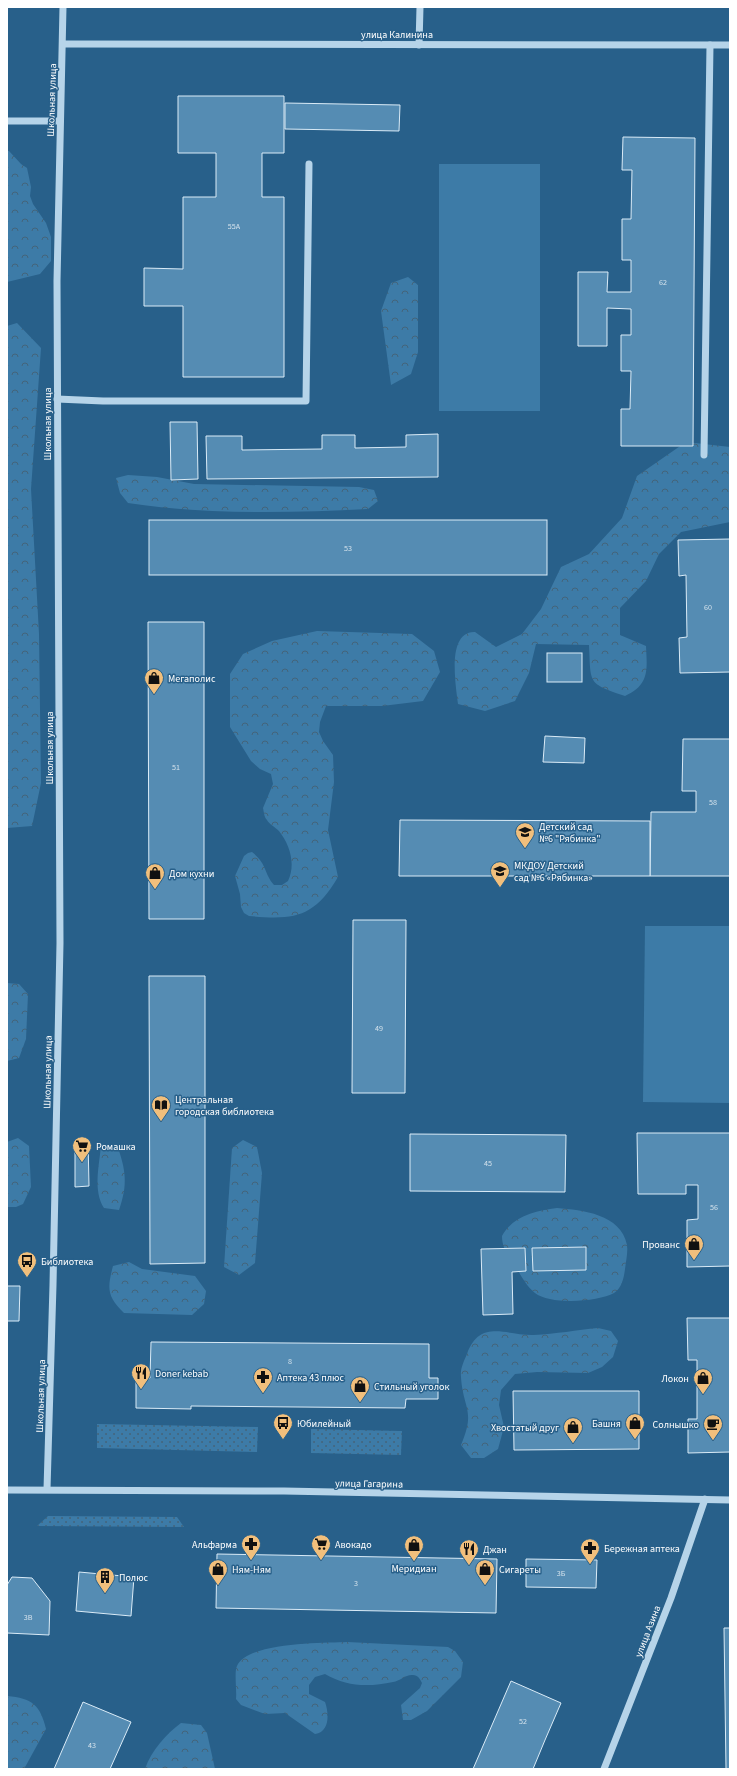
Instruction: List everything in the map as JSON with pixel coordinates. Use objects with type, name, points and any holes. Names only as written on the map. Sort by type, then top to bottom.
[{"type":"street","name":"Школьная улица","points":[[47,1489],[54,1285],[60,943],[57,281],[60,121],[64,44],[63,7]]},
{"type":"street","points":[[419,44],[420,7]]},
{"type":"street","name":"улица Калинина","points":[[64,44],[730,45]]},
{"type":"street","points":[[704,455],[710,45]]},
{"type":"street","points":[[7,121],[60,121]]},
{"type":"street","points":[[57,399],[103,401],[306,401],[309,164]]},
{"type":"street","name":"улица Гагарина","points":[[7,1490],[292,1491],[730,1500]]},
{"type":"street","name":"улица Азина","points":[[604,1769],[671,1598],[705,1499]]},
{"type":"green space","points":[[7,151],[9,151],[21,164],[27,168],[31,187],[30,196],[33,204],[46,223],[51,237],[51,261],[40,274],[7,282]]},
{"type":"green space","points":[[439,164],[540,164],[540,411],[439,411]]},
{"type":"green space","points":[[408,277],[418,285],[418,352],[411,374],[391,385],[381,311],[391,283]]},
{"type":"green space","points":[[17,323],[41,348],[31,489],[39,634],[41,783],[32,826],[7,828],[7,326]]},
{"type":"green space","points":[[686,442],[730,447],[730,522],[681,532],[659,554],[646,581],[620,608],[620,635],[646,646],[647,662],[645,676],[639,687],[625,696],[597,684],[591,675],[589,645],[536,644],[529,673],[515,701],[485,711],[458,704],[455,661],[456,650],[460,640],[466,634],[475,632],[496,647],[522,634],[541,609],[561,567],[589,554],[622,518],[637,476]]},
{"type":"green space","points":[[128,475],[157,477],[194,484],[359,487],[374,490],[378,501],[368,509],[278,512],[188,510],[158,507],[128,503],[120,493],[116,478]]},
{"type":"green space","points":[[317,631],[412,634],[434,651],[440,672],[423,701],[382,706],[326,706],[320,722],[319,732],[323,741],[333,755],[334,782],[328,830],[338,877],[320,901],[301,913],[279,917],[249,916],[244,913],[241,907],[240,894],[235,876],[244,856],[252,852],[261,861],[274,885],[282,885],[288,881],[292,868],[292,861],[289,848],[283,836],[268,821],[264,814],[263,808],[273,784],[271,774],[260,769],[251,761],[230,727],[230,674],[243,654],[272,641]]},
{"type":"green space","points":[[645,926],[730,926],[730,1103],[643,1102]]},
{"type":"green space","points":[[7,983],[19,984],[28,994],[26,1039],[19,1058],[7,1061]]},
{"type":"green space","points":[[18,1138],[29,1146],[31,1187],[23,1204],[16,1207],[7,1207],[7,1142]]},
{"type":"green space","points":[[243,1140],[257,1147],[262,1173],[255,1263],[239,1275],[224,1267],[232,1148]]},
{"type":"green space","points":[[117,1145],[125,1178],[124,1193],[119,1210],[104,1208],[98,1186],[101,1146]]},
{"type":"green space","points":[[557,1208],[589,1212],[609,1220],[617,1226],[627,1245],[627,1257],[623,1279],[617,1291],[607,1296],[586,1300],[562,1301],[542,1297],[529,1287],[506,1252],[502,1236],[518,1219],[533,1213]]},
{"type":"green space","points":[[129,1262],[142,1269],[195,1276],[206,1291],[204,1304],[192,1315],[124,1313],[111,1297],[109,1286],[113,1266]]},
{"type":"green space","points":[[598,1328],[611,1331],[618,1341],[613,1357],[602,1367],[588,1373],[537,1372],[515,1374],[501,1390],[499,1405],[504,1427],[498,1449],[484,1458],[471,1458],[461,1445],[468,1424],[468,1417],[462,1388],[461,1371],[467,1354],[479,1336],[487,1332],[495,1331],[534,1335]]},
{"type":"green space","points":[[97,1424],[258,1427],[257,1452],[97,1448]]},
{"type":"green space","points":[[311,1429],[402,1431],[401,1455],[311,1453]]},
{"type":"green space","points":[[48,1516],[177,1517],[184,1527],[37,1526]]},
{"type":"green space","points":[[347,1642],[448,1647],[455,1651],[463,1662],[461,1677],[427,1711],[411,1720],[403,1720],[401,1705],[420,1688],[422,1683],[416,1676],[408,1676],[393,1682],[375,1685],[350,1684],[325,1674],[315,1677],[309,1685],[309,1694],[325,1702],[328,1716],[326,1726],[320,1733],[315,1734],[285,1713],[265,1714],[241,1705],[236,1699],[237,1666],[244,1658],[255,1652],[288,1645]]},
{"type":"green space","points":[[7,1696],[23,1699],[34,1704],[41,1714],[46,1729],[24,1769],[7,1769]]},
{"type":"green space","points":[[181,1723],[201,1725],[207,1733],[215,1769],[145,1769],[151,1756],[160,1743]]},
{"type":"building","points":[[178,96],[284,96],[284,153],[262,153],[262,197],[284,197],[284,377],[183,377],[183,306],[144,306],[144,268],[183,269],[183,197],[216,197],[216,153],[178,153]]},
{"type":"building","points":[[285,103],[400,105],[399,131],[285,129]]},
{"type":"building","points":[[623,137],[695,138],[693,446],[621,446],[621,409],[630,409],[631,371],[621,371],[621,335],[631,335],[631,309],[607,308],[607,346],[578,346],[578,272],[608,272],[607,292],[631,292],[631,260],[622,260],[622,219],[631,219],[632,170],[622,170]]},
{"type":"building","points":[[170,422],[197,422],[198,479],[171,480]]},
{"type":"building","points":[[438,434],[438,477],[207,479],[206,436],[242,436],[242,450],[322,449],[322,435],[355,435],[355,448],[406,447],[406,435]]},
{"type":"building","points":[[149,520],[547,520],[547,575],[149,575]]},
{"type":"building","points":[[730,539],[730,672],[680,673],[679,638],[687,637],[686,575],[679,576],[678,540]]},
{"type":"building","points":[[148,622],[204,622],[204,919],[149,919]]},
{"type":"building","points":[[547,653],[582,653],[582,682],[547,682]]},
{"type":"building","points":[[545,736],[585,738],[584,763],[543,762]]},
{"type":"building","points":[[683,739],[730,739],[730,876],[650,876],[651,812],[696,812],[696,791],[682,791]]},
{"type":"building","name":"Детский сад №6 \"Рябинка\"","points":[[400,820],[650,821],[650,876],[399,876]]},
{"type":"building","points":[[353,920],[406,920],[405,1093],[352,1093]]},
{"type":"building","points":[[149,976],[205,976],[205,1263],[150,1264]]},
{"type":"building","points":[[637,1133],[730,1133],[730,1266],[687,1267],[687,1220],[698,1219],[698,1185],[686,1185],[686,1194],[638,1194]]},
{"type":"building","points":[[410,1134],[566,1135],[565,1192],[410,1191]]},
{"type":"building","name":"Ромашка","points":[[88,1139],[89,1186],[75,1187],[75,1140]]},
{"type":"building","points":[[586,1247],[586,1270],[533,1271],[532,1248]]},
{"type":"building","points":[[525,1248],[526,1271],[512,1272],[513,1314],[483,1315],[481,1249]]},
{"type":"building","points":[[7,1286],[20,1286],[19,1321],[7,1321]]},
{"type":"building","points":[[687,1318],[730,1318],[730,1452],[688,1453],[688,1419],[697,1419],[697,1360],[688,1360]]},
{"type":"building","points":[[151,1342],[429,1344],[429,1378],[438,1378],[438,1399],[406,1399],[405,1408],[191,1406],[191,1409],[136,1408],[136,1378],[150,1378]]},
{"type":"building","points":[[513,1391],[639,1391],[639,1449],[514,1450]]},
{"type":"building","points":[[217,1554],[497,1559],[496,1613],[216,1608]]},
{"type":"building","points":[[526,1559],[597,1560],[596,1588],[526,1587]]},
{"type":"building","name":"Полюс","points":[[79,1572],[134,1577],[131,1616],[76,1611]]},
{"type":"building","points":[[12,1577],[32,1578],[50,1601],[49,1635],[7,1633],[7,1585]]},
{"type":"building","points":[[724,1628],[730,1628],[730,1769],[726,1769]]},
{"type":"building","points":[[511,1681],[561,1703],[533,1769],[473,1769]]},
{"type":"building","points":[[83,1702],[131,1722],[110,1769],[54,1769]]},
{"type":"place","name":"Мегаполис","points":[[154,695]]},
{"type":"place","name":"Детский сад №6 \"Рябинка\"","points":[[525,849]]},
{"type":"place","name":"МКДОУ Детский сад №6 «Рябинка»","points":[[500,888]]},
{"type":"place","name":"Дом кухни","points":[[155,890]]},
{"type":"place","name":"Центральная городская библиотека","points":[[161,1122]]},
{"type":"place","name":"Ромашка","points":[[82,1163]]},
{"type":"place","name":"Прованс","points":[[694,1261]]},
{"type":"place","name":"Библиотека","points":[[27,1278]]},
{"type":"place","name":"Doner kebab","points":[[141,1390]]},
{"type":"place","name":"Аптека 43 плюс","points":[[263,1394]]},
{"type":"place","name":"Локон","points":[[703,1395]]},
{"type":"place","name":"Стильный уголок","points":[[360,1403]]},
{"type":"place","name":"Юбилейный","points":[[283,1440]]},
{"type":"place","name":"Башня","points":[[635,1440]]},
{"type":"place","name":"Солнышко","points":[[713,1441]]},
{"type":"place","name":"Хвостатый друг","points":[[573,1444]]},
{"type":"place","name":"Альфарма","points":[[251,1561]]},
{"type":"place","name":"Авокадо","points":[[321,1561]]},
{"type":"place","name":"Меридиан","points":[[414,1562]]},
{"type":"place","name":"Бережная аптека","points":[[590,1565]]},
{"type":"place","name":"Джан","points":[[469,1566]]},
{"type":"place","name":"Ням-Ням","points":[[218,1586]]},
{"type":"place","name":"Сигареты","points":[[485,1586]]},
{"type":"place","name":"Полюс","points":[[105,1594]]}]
